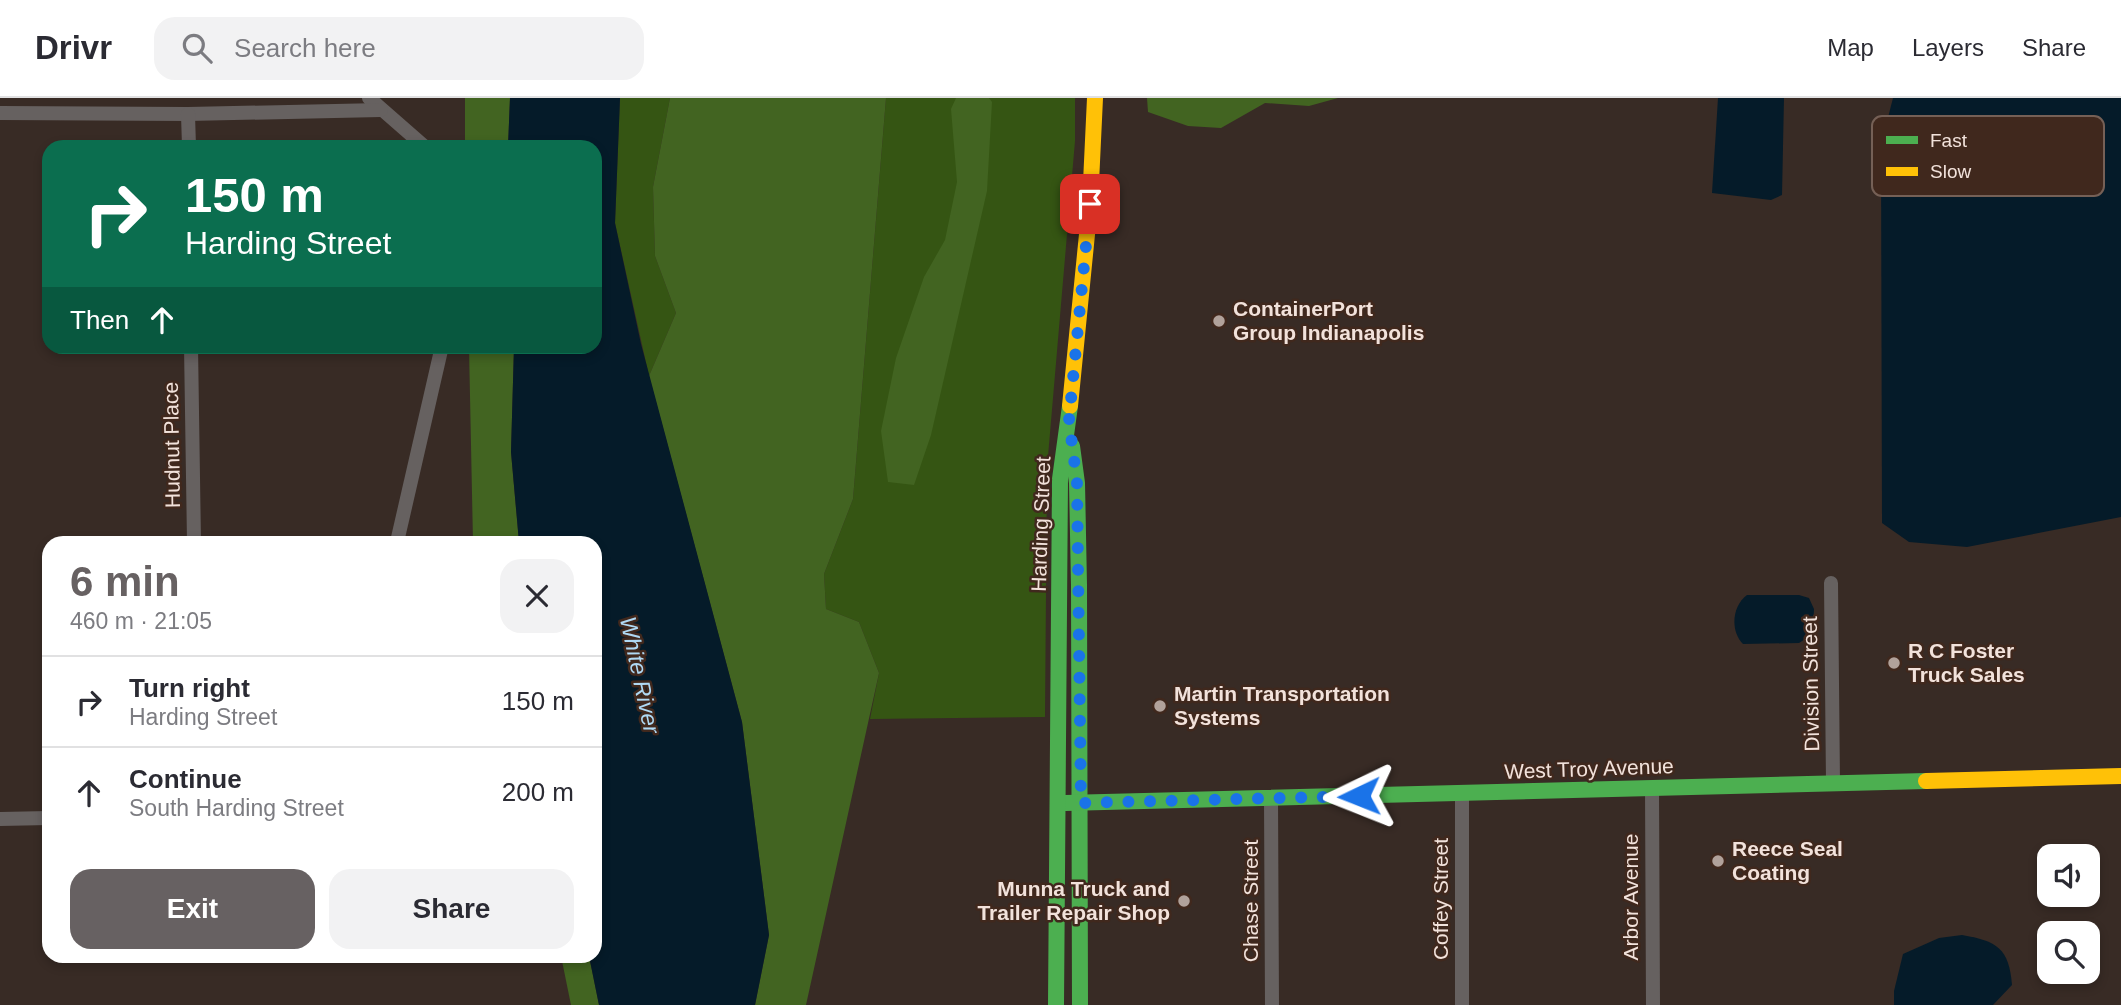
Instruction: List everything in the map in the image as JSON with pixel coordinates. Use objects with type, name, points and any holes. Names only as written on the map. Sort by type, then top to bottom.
[{"type":"main road","points":[[1069,420],[1090,204],[1095,98]]},
{"type":"main road","name":"Harding Street","points":[[1069,420],[1077,483],[1081,803],[1080,1005]]},
{"type":"main road","name":"Harding Street","points":[[1056,1005],[1060,479],[1069,420]]},
{"type":"main road","name":"West Troy Avenue","points":[[1058,804],[2121,776]]},
{"type":"street","points":[[369,98],[417,140]]},
{"type":"street","points":[[0,113],[188,114],[381,110]]},
{"type":"street","points":[[188,114],[189,140]]},
{"type":"street","name":"Hudnut Place","points":[[191,354],[194,536]]},
{"type":"street","points":[[398,536],[440,354]]},
{"type":"street","name":"Division Street","points":[[1831,583],[1833,783]]},
{"type":"street","name":"Arbor Avenue","points":[[1652,788],[1653,1005]]},
{"type":"street","name":"Coffey Street","points":[[1462,793],[1462,1005]]},
{"type":"street","name":"Chase Street","points":[[1272,798],[1272,1005]]},
{"type":"street","points":[[0,818],[42,818]]},
{"type":"green space","points":[[465,98],[510,98],[508,140],[465,140]]},
{"type":"green space","points":[[620,98],[670,98],[653,187],[655,256],[676,313],[649,376],[615,223]]},
{"type":"green space","points":[[670,98],[886,98],[853,499],[824,574],[826,609],[859,622],[879,673],[806,1005],[755,1005],[769,935],[742,722],[649,376],[676,313],[655,256],[653,187]]},
{"type":"green space","points":[[886,98],[1075,98],[1075,141],[1047,468],[1045,717],[870,719],[879,673],[859,622],[826,609],[824,574],[853,499]]},
{"type":"green space","points":[[956,98],[989,98],[992,102],[987,191],[931,435],[914,485],[888,482],[881,431],[896,358],[924,277],[945,240],[957,182],[951,109]]},
{"type":"green space","points":[[1147,98],[1338,98],[1309,106],[1265,103],[1221,128],[1188,126],[1148,112]]},
{"type":"green space","points":[[469,354],[514,354],[511,452],[518,536],[473,536]]},
{"type":"green space","points":[[562,963],[590,963],[599,1005],[571,1005]]},
{"type":"water","name":"White River","points":[[510,98],[620,98],[615,223],[641,344],[742,722],[769,935],[755,1005],[599,1005],[590,963],[602,963],[602,536],[518,536],[511,452],[514,354],[602,354],[602,140],[508,140]]},
{"type":"water","points":[[1718,98],[1784,98],[1782,195],[1771,200],[1712,193]]},
{"type":"water","points":[[1893,98],[2121,98],[2121,517],[1967,547],[1909,542],[1882,523],[1881,196],[2104,196],[2104,116],[1888,116]]},
{"type":"water","points":[[1747,595],[1799,595],[1809,598],[1814,609],[1813,634],[1799,643],[1743,644],[1736,632],[1735,619],[1738,605]]},
{"type":"water","points":[[1962,935],[1984,940],[1999,948],[2008,962],[2012,985],[1993,1005],[1894,1005],[1894,991],[1903,954],[1939,938]]},
{"type":"traffic: fast","points":[[1056,1005],[1060,479],[1070,406]]},
{"type":"traffic: fast","points":[[1072,446],[1077,483],[1079,585],[1080,1005]]},
{"type":"traffic: fast","points":[[1065,803],[1926,781]]},
{"type":"traffic: slow","points":[[1070,406],[1090,204],[1095,98]]},
{"type":"traffic: slow","points":[[1926,781],[2121,776]]},
{"type":"place","name":"ContainerPort Group Indianapolis","points":[[1219,321]]},
{"type":"place","name":"R C Foster Truck Sales","points":[[1894,663]]},
{"type":"place","name":"Martin Transportation Systems","points":[[1160,706]]},
{"type":"place","name":"Reece Seal Coating","points":[[1718,861]]},
{"type":"place","name":"Munna Truck and Trailer Repair Shop","points":[[1184,901]]},
{"type":"route","points":[[1090,204],[1073,355],[1069,420],[1077,483],[1081,803],[1359,796]]}]
